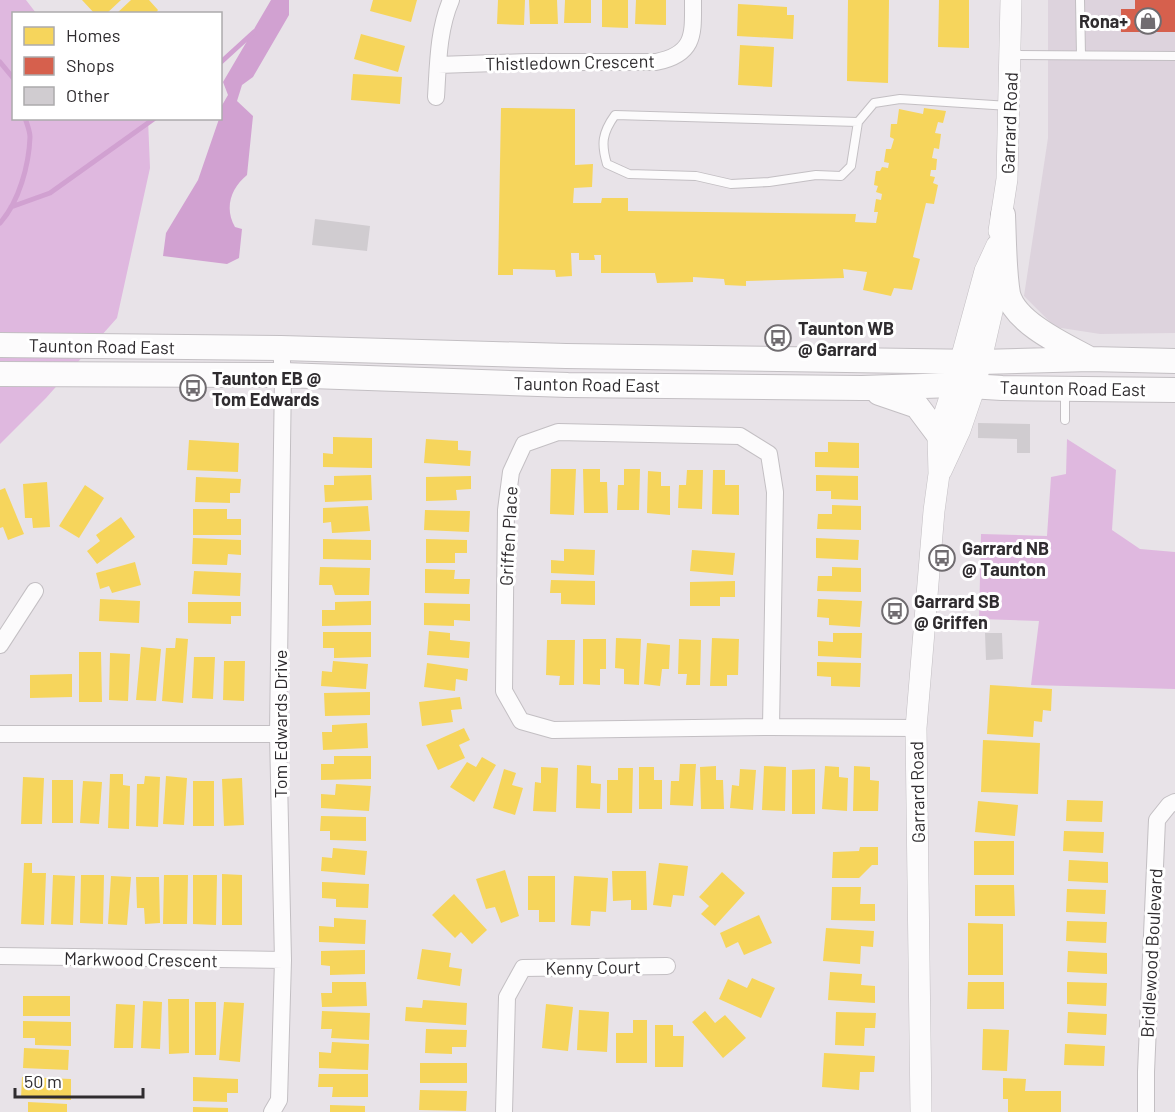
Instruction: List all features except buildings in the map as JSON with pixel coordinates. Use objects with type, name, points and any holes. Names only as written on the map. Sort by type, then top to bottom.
[{"type":"main road","points":[[1003,215],[1009,296],[1026,320],[1040,331],[1090,359]]},
{"type":"main road","name":"Taunton Road East","points":[[0,345],[281,348],[566,356],[970,362],[1090,359],[1175,361]]},
{"type":"main road","name":"Taunton Road East","points":[[0,374],[283,375],[568,385],[862,388],[964,386],[1175,390]]},
{"type":"main road","points":[[862,388],[917,406],[938,434]]},
{"type":"street","points":[[436,98],[438,65],[446,18],[452,0]]},
{"type":"street","name":"Thistledown Crescent","points":[[438,65],[668,60],[678,54],[693,35],[693,0]]},
{"type":"street","name":"Garrard Road","points":[[939,474],[960,430],[964,386],[985,271],[997,245],[1003,215],[1010,106],[1011,0]]},
{"type":"street","name":"Tom Edwards Drive","points":[[279,1108],[283,960],[278,734],[283,375],[281,348]]},
{"type":"street","name":"Garrard Road","points":[[921,1112],[916,728],[939,474],[938,434],[964,386]]},
{"type":"street","name":"Griffen Place","points":[[771,727],[775,492],[769,454],[740,436],[558,432],[524,444],[512,472],[506,510],[504,691],[521,721],[553,730],[916,728]]},
{"type":"street","points":[[0,645],[35,591]]},
{"type":"street","points":[[0,735],[278,734]]},
{"type":"street","name":"Bridlewood Boulevard","points":[[1146,1112],[1157,820],[1169,805],[1175,802]]},
{"type":"street","name":"Markwood Crescent","points":[[0,956],[283,960]]},
{"type":"street","name":"Kenny Court","points":[[504,1112],[507,997],[523,968],[667,966]]},
{"type":"lane","points":[[1080,0],[1081,55]]},
{"type":"lane","points":[[1011,55],[1175,56]]},
{"type":"lane","points":[[858,122],[615,115],[607,126],[602,148],[607,165],[629,174],[696,176],[731,184],[769,182],[816,175],[841,176],[851,166],[858,122],[874,103],[900,99],[1010,106]]},
{"type":"lane","points":[[1065,388],[1065,420]]},
{"type":"shaded area","points":[[0,0],[26,0],[35,12],[12,12],[12,120],[148,120],[150,168],[117,318],[46,398],[0,444]]},
{"type":"shaded area","points":[[271,0],[289,0],[289,15],[253,77],[242,85],[237,101],[253,116],[247,175],[233,192],[230,206],[235,227],[242,229],[239,258],[227,264],[163,256],[166,233],[198,180],[219,120],[222,120],[222,105],[228,95],[223,82]]},
{"type":"shaded area","points":[[1048,0],[1175,0],[1175,333],[1100,334],[1055,327],[1024,296],[1048,138]]},
{"type":"shaded area","points":[[1067,439],[1116,470],[1112,530],[1140,549],[1175,552],[1175,689],[1031,685],[1039,621],[979,619],[981,534],[1047,536],[1051,477],[1066,474]]},
{"type":"waterway","points":[[222,61],[254,32]]},
{"type":"waterway","points":[[0,62],[12,77]]},
{"type":"waterway","points":[[0,223],[18,194],[28,159],[30,137],[26,120]]},
{"type":"waterway","points":[[11,207],[50,193],[152,120]]},
{"type":"place","name":"Rona+","points":[[1148,21]]},
{"type":"place","name":"Taunton WB @ Garrard","points":[[778,338]]},
{"type":"place","name":"Taunton EB @ Tom Edwards","points":[[193,388]]},
{"type":"place","name":"Garrard NB @ Taunton","points":[[942,558]]},
{"type":"place","name":"Garrard SB @ Griffen","points":[[895,611]]}]
